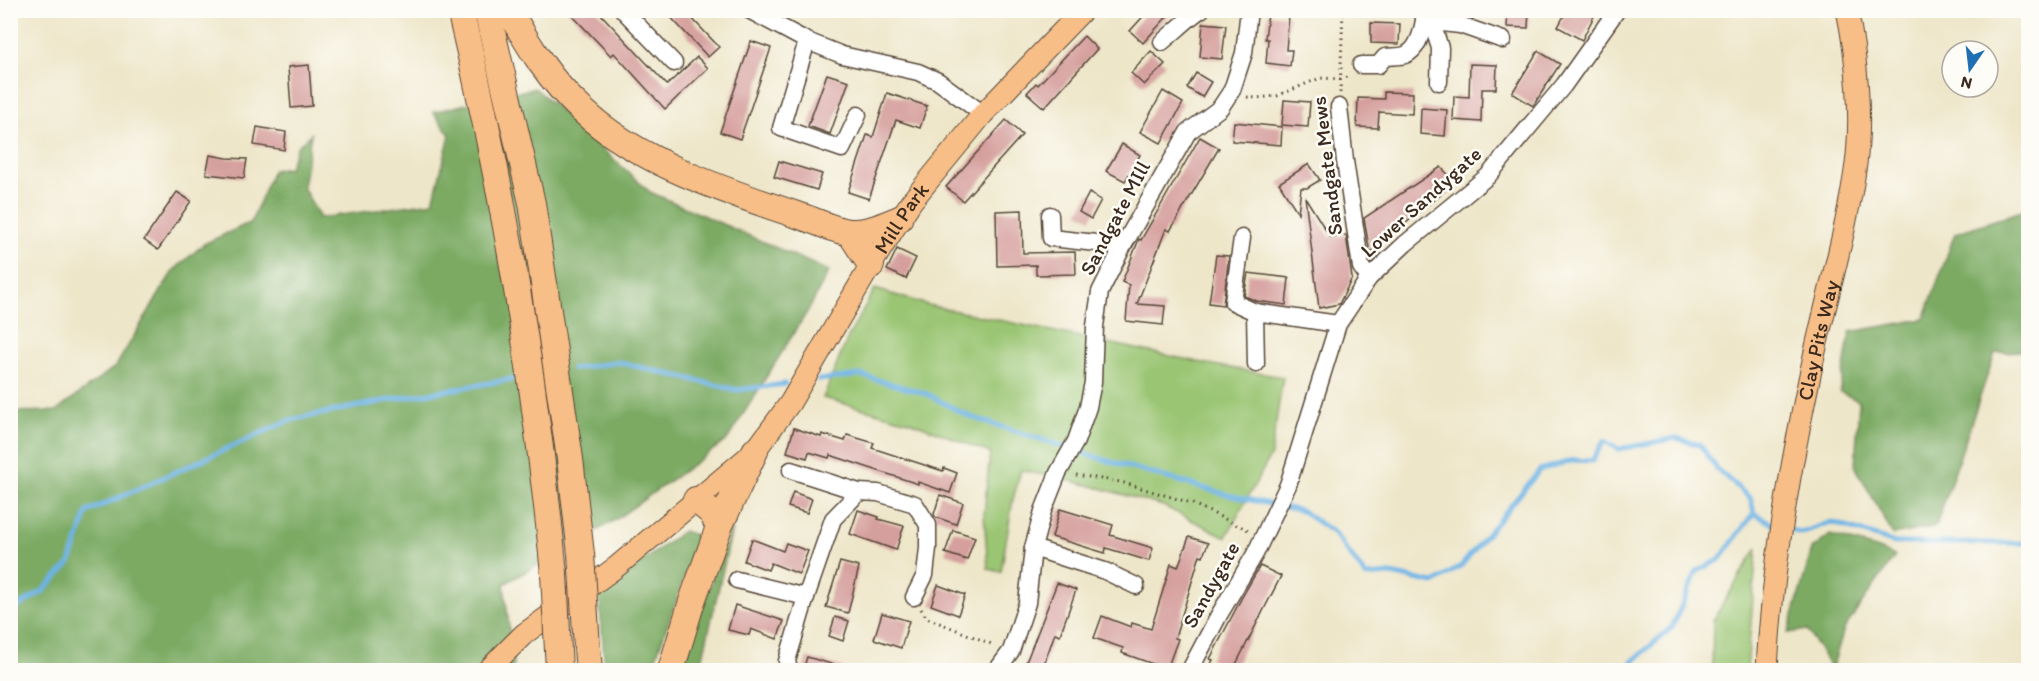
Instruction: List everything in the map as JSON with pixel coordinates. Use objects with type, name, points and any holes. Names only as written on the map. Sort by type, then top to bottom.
[{"type":"highway","points":[[460,10],[481,97],[503,211],[543,463],[554,574],[559,670]]},
{"type":"highway","points":[[487,10],[532,204],[570,459],[581,554],[588,659]]},
{"type":"highway","points":[[510,10],[534,55],[582,111],[614,136],[654,159],[765,204],[850,232],[876,228],[899,219]]},
{"type":"highway","points":[[850,232],[871,265]]},
{"type":"highway","points":[[671,670],[692,601],[719,527],[755,451]]},
{"type":"highway","points":[[696,500],[712,513],[719,527]]},
{"type":"main road","name":"Mill Park","points":[[488,670],[524,634],[615,568],[755,451],[790,403],[899,219],[983,114],[1083,10]]},
{"type":"main road","name":"Clay Pits Way","points":[[1767,670],[1778,555],[1787,501],[1814,354],[1832,284],[1856,163],[1858,98],[1853,37],[1847,10]]},
{"type":"street","points":[[623,10],[674,63]]},
{"type":"street","points":[[749,10],[807,41],[842,56],[918,72],[938,81],[983,114]]},
{"type":"street","points":[[1162,42],[1186,23],[1195,12],[1201,10]]},
{"type":"street","points":[[1239,10],[1249,11]]},
{"type":"street","name":"Lower Sandygate","points":[[1288,485],[1338,324],[1369,278],[1405,244],[1488,176],[1564,85],[1617,10]]},
{"type":"street","name":"Sandgate MIll","points":[[997,670],[1011,651],[1027,603],[1033,548],[1042,511],[1076,441],[1088,407],[1093,382],[1095,326],[1100,292],[1123,246],[1188,132],[1220,108],[1232,90],[1244,53],[1249,11]]},
{"type":"street","points":[[1427,18],[1460,25],[1503,40]]},
{"type":"street","points":[[1361,65],[1378,65],[1385,57],[1405,55],[1416,46],[1427,18]]},
{"type":"street","points":[[1427,18],[1440,48],[1439,82]]},
{"type":"street","points":[[807,41],[781,128],[842,149],[858,115]]},
{"type":"street","name":"Sandgate Mews","points":[[1340,107],[1345,161],[1361,267],[1369,278]]},
{"type":"street","points":[[1050,215],[1051,238],[1123,246]]},
{"type":"street","points":[[1242,238],[1233,302],[1255,312],[1338,324]]},
{"type":"street","points":[[1255,312],[1256,364]]},
{"type":"street","points":[[791,470],[858,492],[878,493],[915,504],[928,525],[928,548],[925,575],[914,597]]},
{"type":"street","name":"Sandygate","points":[[1190,670],[1262,540],[1288,485]]},
{"type":"street","points":[[789,670],[788,661],[806,597],[832,519],[858,492]]},
{"type":"street","points":[[1033,548],[1105,571],[1136,586]]},
{"type":"street","points":[[737,580],[806,597]]},
{"type":"path","name":"Sandgate Mews","points":[[1340,107],[1343,10]]},
{"type":"path","points":[[1232,90],[1256,99],[1277,96],[1320,78],[1340,79]]},
{"type":"path","points":[[1062,466],[1191,503],[1242,525],[1262,540]]},
{"type":"path","points":[[914,597],[927,618],[1011,651]]},
{"type":"green space","points":[[535,88],[650,192],[829,271],[809,309],[727,440],[615,520],[504,584],[514,670],[11,670],[10,412],[56,411],[116,366],[173,271],[204,244],[251,222],[273,170],[289,168],[297,147],[311,134],[303,187],[320,218],[433,202],[450,135],[433,112]]},
{"type":"green space","points":[[2028,209],[2028,350],[1995,353],[1936,526],[1893,535],[1855,466],[1859,401],[1840,392],[1850,332],[1924,319],[1955,233]]},
{"type":"green space","points":[[875,289],[928,305],[1208,364],[1283,377],[1271,455],[1226,537],[1163,506],[1092,486],[1021,470],[1013,499],[1001,572],[988,569],[984,515],[990,453],[912,422],[823,398],[848,337]]},
{"type":"green space","points":[[734,521],[700,670],[683,670],[698,618]]},
{"type":"green space","points":[[683,531],[699,536],[653,670],[605,670],[599,594]]},
{"type":"green space","points":[[1830,535],[1895,556],[1844,629],[1832,669],[1807,630],[1788,633],[1812,549]]},
{"type":"green space","points":[[1757,548],[1747,670],[1712,670],[1713,620]]},
{"type":"building","points":[[567,10],[597,10],[667,85],[697,57],[708,68],[665,109],[614,53],[611,56]]},
{"type":"building","points":[[664,10],[684,10],[719,47],[708,57]]},
{"type":"building","points":[[1149,10],[1173,10],[1143,43],[1130,31]]},
{"type":"building","points":[[1508,10],[1529,10],[1528,28],[1507,27]]},
{"type":"building","points":[[1567,10],[1597,10],[1582,40],[1558,27]]},
{"type":"building","points":[[1268,14],[1289,16],[1286,50],[1292,50],[1290,66],[1266,63],[1268,39],[1265,39]]},
{"type":"building","points":[[1203,23],[1226,25],[1222,59],[1200,57]]},
{"type":"building","points":[[1371,23],[1400,24],[1399,44],[1371,43]]},
{"type":"building","points":[[1084,36],[1097,49],[1044,108],[1027,93],[1036,83],[1038,85]]},
{"type":"building","points":[[751,41],[771,48],[740,139],[720,132]]},
{"type":"building","points":[[1151,51],[1165,64],[1144,85],[1131,73]]},
{"type":"building","points":[[1538,51],[1560,64],[1533,106],[1512,93]]},
{"type":"building","points":[[1470,64],[1497,65],[1496,89],[1482,89],[1481,122],[1453,120],[1454,96],[1469,97]]},
{"type":"building","points":[[309,65],[312,106],[291,108],[288,67]]},
{"type":"building","points":[[1196,73],[1211,82],[1202,97],[1187,88]]},
{"type":"building","points":[[827,74],[849,81],[830,134],[808,126]]},
{"type":"building","points":[[1163,91],[1183,103],[1161,143],[1140,132]]},
{"type":"building","points":[[1384,92],[1413,93],[1412,114],[1379,112],[1378,128],[1357,127],[1358,98],[1384,99]]},
{"type":"building","points":[[887,93],[927,106],[920,128],[896,120],[869,199],[848,192],[867,135],[873,137]]},
{"type":"building","points":[[1284,100],[1310,102],[1308,127],[1282,125]]},
{"type":"building","points":[[1421,108],[1447,110],[1445,136],[1420,134]]},
{"type":"building","points":[[1006,120],[1022,135],[963,201],[946,187]]},
{"type":"building","points":[[1234,122],[1282,127],[1281,145],[1232,141]]},
{"type":"building","points":[[257,127],[286,132],[284,150],[254,145]]},
{"type":"building","points":[[1200,137],[1219,148],[1170,231],[1166,229],[1137,304],[1165,306],[1163,325],[1126,321],[1129,285],[1122,282],[1139,239],[1141,240]]},
{"type":"building","points":[[1122,144],[1140,155],[1125,181],[1106,171]]},
{"type":"building","points":[[210,155],[247,159],[244,178],[206,174]]},
{"type":"building","points":[[779,161],[822,174],[817,190],[774,177]]},
{"type":"building","points":[[1309,164],[1320,180],[1307,188],[1301,188],[1298,213],[1279,183]]},
{"type":"building","points":[[1441,167],[1455,182],[1370,253],[1364,218]]},
{"type":"building","points":[[177,192],[191,201],[158,250],[144,240]]},
{"type":"building","points":[[1089,193],[1101,200],[1091,219],[1079,212]]},
{"type":"building","points":[[1305,197],[1330,237],[1346,235],[1352,278],[1339,304],[1319,308]]},
{"type":"building","points":[[1022,210],[1023,253],[1075,252],[1076,274],[1036,275],[1036,265],[997,266],[996,211]]},
{"type":"building","points":[[897,249],[916,258],[906,279],[887,270]]},
{"type":"building","points":[[1216,255],[1229,256],[1223,305],[1209,303]]},
{"type":"building","points":[[1248,273],[1289,278],[1286,305],[1257,301],[1244,296]]},
{"type":"building","points":[[794,428],[821,437],[822,434],[845,441],[847,435],[874,443],[872,448],[943,471],[944,468],[957,473],[950,493],[830,455],[829,458],[809,452],[807,458],[787,452]]},
{"type":"building","points":[[793,492],[812,499],[807,513],[788,507]]},
{"type":"building","points":[[940,495],[963,503],[956,524],[935,517]]},
{"type":"building","points":[[1060,509],[1113,525],[1110,535],[1153,548],[1149,561],[1106,548],[1105,553],[1052,537]]},
{"type":"building","points":[[858,510],[879,517],[878,519],[904,526],[896,550],[850,534]]},
{"type":"building","points":[[953,530],[975,537],[967,560],[945,553]]},
{"type":"building","points":[[1189,537],[1208,543],[1203,556],[1200,555],[1175,638],[1178,639],[1167,669],[1122,653],[1123,648],[1094,638],[1102,616],[1131,627],[1132,623],[1151,629],[1171,564],[1178,567]]},
{"type":"building","points":[[752,539],[783,551],[786,543],[808,551],[799,574],[771,563],[768,570],[744,561]]},
{"type":"building","points":[[840,562],[859,567],[848,613],[826,607]]},
{"type":"building","points":[[1260,566],[1281,576],[1233,670],[1208,670],[1213,660],[1210,659]]},
{"type":"building","points":[[1057,583],[1076,590],[1060,635],[1055,633],[1042,670],[1023,670]]},
{"type":"building","points":[[938,585],[965,595],[958,615],[931,605]]},
{"type":"building","points":[[735,605],[784,621],[777,639],[751,629],[749,635],[728,630]]},
{"type":"building","points":[[882,613],[909,621],[901,648],[874,639]]},
{"type":"building","points":[[835,617],[849,621],[843,641],[829,636]]},
{"type":"building","points":[[807,657],[842,667],[842,670],[803,670]]},
{"type":"waterway","points":[[573,369],[618,362],[737,390],[785,384]]},
{"type":"waterway","points":[[819,380],[860,375],[927,394],[968,416],[1105,460],[1228,495],[1302,511],[1334,533],[1366,576],[1391,574],[1434,583],[1461,566],[1540,470],[1574,460],[1592,461],[1604,441],[1619,449],[1676,438],[1700,445],[1717,469],[1751,499],[1754,513]]},
{"type":"waterway","points":[[10,613],[43,591],[70,563],[87,512],[290,420],[513,379]]},
{"type":"waterway","points":[[1623,670],[1672,627],[1697,571],[1719,560],[1754,513],[1776,526]]},
{"type":"waterway","points":[[1788,529],[1801,533],[1831,522],[1895,543],[2028,543]]}]
